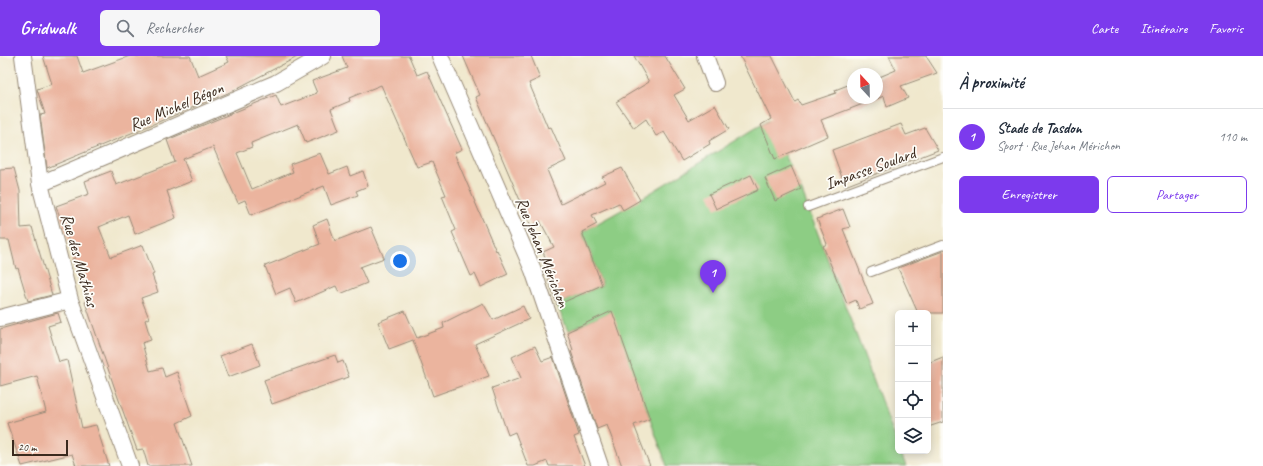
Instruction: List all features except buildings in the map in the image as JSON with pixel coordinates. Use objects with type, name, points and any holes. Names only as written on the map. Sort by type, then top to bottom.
[{"type":"street","name":"Rue des Mathias","points":[[24,56],[40,184],[70,300],[130,466]]},
{"type":"street","name":"Rue Michel Bégon","points":[[40,184],[276,83],[323,56]]},
{"type":"street","name":"Rue Jehan Mérichon","points":[[440,56],[533,270],[600,466]]},
{"type":"street","points":[[705,56],[715,83]]},
{"type":"street","points":[[0,318],[70,300]]},
{"type":"lane","name":"Impasse Soulard","points":[[808,207],[943,157]]},
{"type":"lane","points":[[871,272],[943,245]]},
{"type":"green space","points":[[769,120],[801,189],[895,437],[895,454],[901,454],[906,466],[667,466],[611,312],[568,331],[557,305],[602,285],[582,232],[634,203]]},
{"type":"place","name":"Stade de Tasdon","points":[[713,293]]}]
